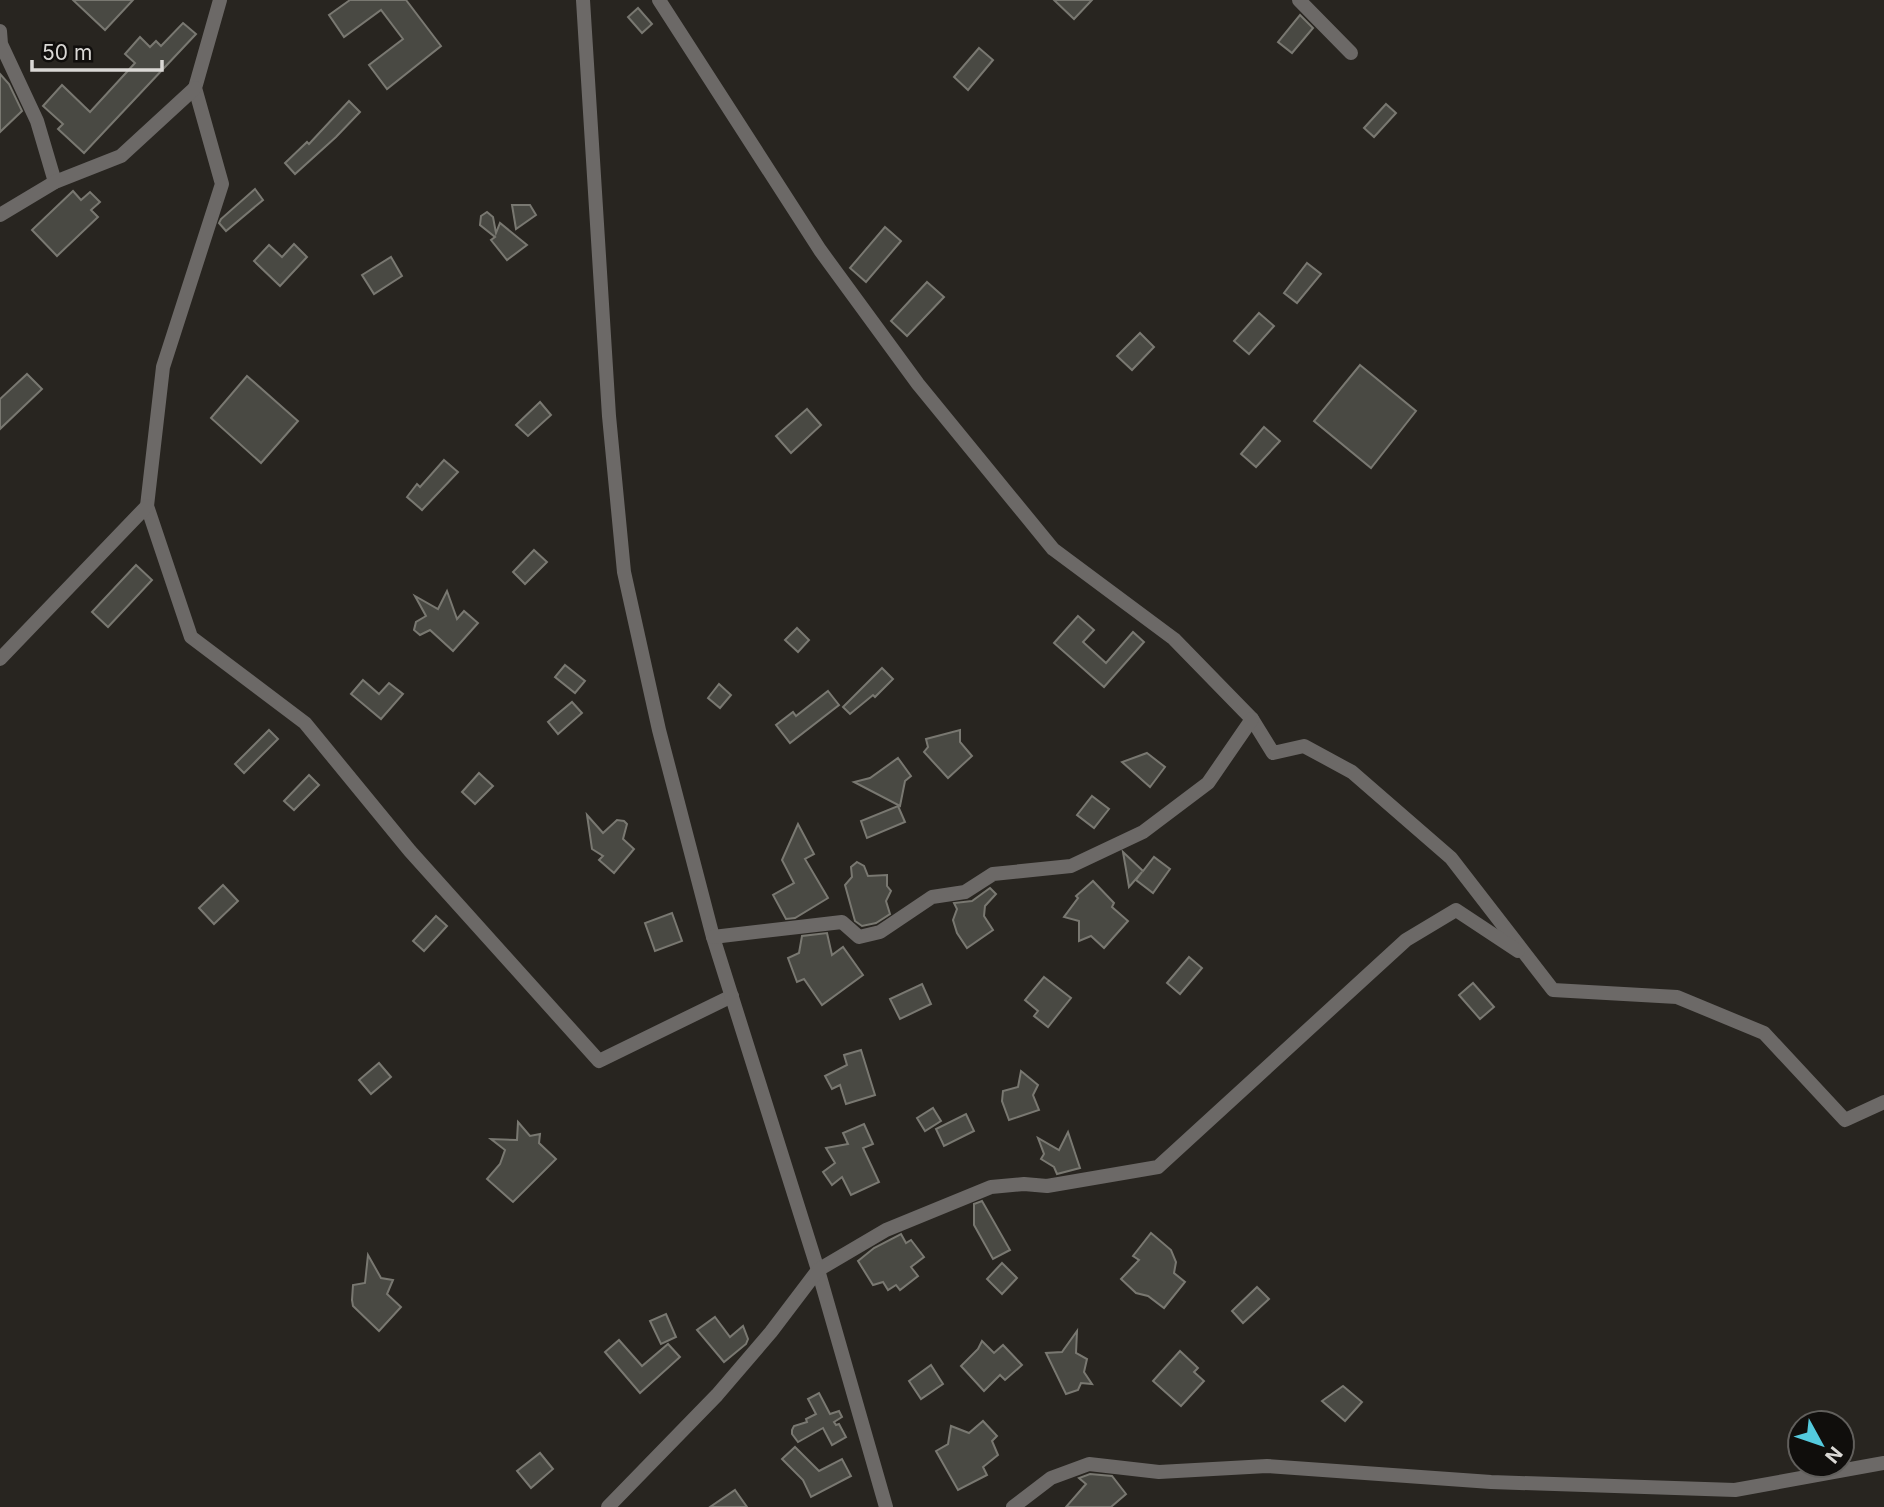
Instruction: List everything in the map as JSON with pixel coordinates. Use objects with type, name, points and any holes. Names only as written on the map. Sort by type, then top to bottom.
[{"type":"street","points":[[0,215],[55,182],[121,156],[195,88],[220,0]]},
{"type":"street","points":[[583,0],[609,416],[624,572],[659,730],[713,937],[818,1270],[886,1507]]},
{"type":"street","points":[[1299,0],[1351,54]]},
{"type":"street","points":[[660,1],[820,250],[918,384],[1053,549],[1174,639],[1252,719],[1273,752],[1304,747],[1352,772],[1451,858],[1553,990],[1677,997],[1764,1033],[1845,1120],[1884,1102]]},
{"type":"street","points":[[0,31],[1,44],[37,121],[55,182]]},
{"type":"street","points":[[195,88],[222,184],[163,367],[147,506],[191,637],[305,723],[410,851],[598,1062],[732,996]]},
{"type":"street","points":[[0,659],[147,506]]},
{"type":"street","points":[[713,937],[842,922],[859,937],[880,932],[932,897],[965,892],[993,874],[1071,866],[1143,832],[1208,783],[1252,719]]},
{"type":"street","points":[[608,1507],[717,1395],[771,1332],[818,1270],[886,1230],[991,1186],[1058,1184],[1158,1167],[1406,940],[1456,910],[1527,957]]},
{"type":"street","points":[[1013,1507],[1051,1478],[1089,1464],[1108,1464],[1159,1472],[1268,1466],[1491,1482],[1735,1490],[1884,1463]]},
{"type":"building","points":[[73,0],[133,0],[105,30]]},
{"type":"building","points":[[350,0],[406,0],[441,46],[387,89],[369,65],[403,39],[381,10],[344,37],[329,15]]},
{"type":"building","points":[[1054,0],[1092,0],[1074,19]]},
{"type":"building","points":[[638,8],[652,24],[642,33],[628,17]]},
{"type":"building","points":[[1300,15],[1313,28],[1292,53],[1278,42]]},
{"type":"building","points":[[183,23],[196,34],[84,153],[58,129],[63,124],[43,106],[62,85],[90,112],[135,63],[125,54],[140,37],[150,47],[156,41],[161,46]]},
{"type":"building","points":[[979,48],[993,60],[968,90],[954,77]]},
{"type":"building","points":[[0,74],[9,84],[22,111],[0,132]]},
{"type":"building","points":[[349,101],[360,112],[295,174],[285,163],[307,142],[309,144]]},
{"type":"building","points":[[1386,104],[1396,113],[1374,137],[1364,128]]},
{"type":"building","points":[[255,189],[263,200],[226,231],[219,223],[221,219]]},
{"type":"building","points":[[73,191],[81,200],[90,192],[100,202],[91,210],[98,217],[57,256],[32,230]]},
{"type":"building","points":[[512,205],[530,205],[536,215],[516,229]]},
{"type":"building","points":[[487,212],[493,217],[496,233],[500,223],[527,245],[507,260],[491,240],[495,237],[480,225],[481,216]]},
{"type":"building","points":[[885,227],[901,241],[866,282],[850,268]]},
{"type":"building","points":[[294,244],[307,257],[280,286],[254,261],[269,245],[282,257]]},
{"type":"building","points":[[391,257],[402,276],[374,294],[362,275]]},
{"type":"building","points":[[1307,263],[1321,274],[1297,303],[1284,293]]},
{"type":"building","points":[[927,282],[944,297],[907,336],[891,321]]},
{"type":"building","points":[[1259,313],[1274,326],[1249,354],[1234,341]]},
{"type":"building","points":[[1140,333],[1154,347],[1132,370],[1117,356]]},
{"type":"building","points":[[1360,365],[1416,411],[1371,468],[1314,421]]},
{"type":"building","points":[[27,374],[42,389],[0,429],[0,399]]},
{"type":"building","points":[[247,376],[298,421],[261,463],[211,418]]},
{"type":"building","points":[[540,402],[551,415],[528,436],[516,425]]},
{"type":"building","points":[[807,409],[821,425],[791,453],[776,436]]},
{"type":"building","points":[[1264,427],[1280,441],[1256,467],[1241,454]]},
{"type":"building","points":[[444,460],[458,472],[422,510],[407,497],[417,484],[420,487]]},
{"type":"building","points":[[534,550],[547,562],[525,584],[513,572]]},
{"type":"building","points":[[136,565],[152,580],[108,627],[92,612]]},
{"type":"building","points":[[447,591],[457,619],[464,611],[478,623],[453,651],[430,630],[420,635],[414,630],[416,622],[426,616],[415,596],[438,609]]},
{"type":"building","points":[[1078,616],[1094,630],[1083,642],[1106,663],[1133,632],[1144,642],[1104,687],[1054,643]]},
{"type":"building","points":[[797,628],[809,640],[798,652],[785,640]]},
{"type":"building","points":[[565,665],[585,681],[575,693],[555,677]]},
{"type":"building","points":[[882,668],[893,679],[875,697],[873,695],[850,714],[843,707]]},
{"type":"building","points":[[363,680],[379,694],[389,683],[403,694],[381,719],[351,694]]},
{"type":"building","points":[[719,684],[731,695],[720,708],[708,698]]},
{"type":"building","points":[[828,691],[839,705],[790,743],[776,725],[793,712],[796,716]]},
{"type":"building","points":[[572,702],[582,713],[558,734],[548,722]]},
{"type":"building","points":[[269,730],[278,739],[244,773],[235,764]]},
{"type":"building","points":[[960,730],[960,742],[972,756],[948,778],[924,752],[928,747],[926,739]]},
{"type":"building","points":[[1147,753],[1165,767],[1150,787],[1122,762]]},
{"type":"building","points":[[898,758],[911,776],[905,781],[900,806],[854,782],[870,778]]},
{"type":"building","points":[[479,773],[493,786],[475,804],[462,792]]},
{"type":"building","points":[[309,775],[319,785],[294,810],[284,801]]},
{"type":"building","points":[[1092,796],[1109,809],[1094,828],[1077,815]]},
{"type":"building","points":[[898,806],[905,822],[867,838],[861,821]]},
{"type":"building","points":[[587,815],[603,833],[617,820],[627,824],[623,839],[634,849],[614,873],[599,860],[603,856],[592,849]]},
{"type":"building","points":[[798,824],[814,854],[805,859],[828,898],[795,918],[786,919],[773,895],[794,883],[782,860]]},
{"type":"building","points":[[1123,852],[1143,871],[1154,857],[1170,869],[1153,893],[1136,880],[1142,872],[1129,887]]},
{"type":"building","points":[[857,862],[864,866],[868,876],[887,875],[887,886],[891,891],[886,901],[890,914],[876,923],[862,926],[855,921],[845,885],[852,877],[851,867]]},
{"type":"building","points":[[1093,881],[1114,903],[1112,907],[1128,921],[1104,948],[1091,936],[1079,941],[1079,921],[1064,917],[1078,898],[1076,896]]},
{"type":"building","points":[[223,885],[238,901],[214,924],[199,908]]},
{"type":"building","points":[[990,888],[996,894],[985,906],[984,916],[993,930],[967,948],[957,933],[953,920],[957,909],[954,903],[972,901]]},
{"type":"building","points":[[672,913],[682,941],[655,951],[645,923]]},
{"type":"building","points":[[436,916],[447,926],[424,951],[413,941]]},
{"type":"building","points":[[827,933],[832,955],[843,947],[863,975],[822,1005],[804,979],[797,982],[788,958],[799,953],[802,936]]},
{"type":"building","points":[[1189,957],[1202,968],[1180,994],[1167,983]]},
{"type":"building","points":[[1044,977],[1071,998],[1048,1027],[1034,1016],[1038,1011],[1025,1000]]},
{"type":"building","points":[[1473,983],[1494,1007],[1480,1019],[1459,995]]},
{"type":"building","points":[[922,984],[931,1004],[900,1019],[890,999]]},
{"type":"building","points":[[861,1050],[875,1095],[846,1104],[840,1085],[832,1089],[825,1076],[847,1065],[844,1055]]},
{"type":"building","points":[[379,1063],[391,1077],[371,1094],[359,1080]]},
{"type":"building","points":[[1021,1071],[1038,1085],[1033,1095],[1039,1110],[1009,1120],[1002,1101],[1003,1091],[1018,1087]]},
{"type":"building","points":[[933,1108],[941,1121],[925,1131],[917,1118]]},
{"type":"building","points":[[966,1114],[974,1131],[944,1146],[936,1129]]},
{"type":"building","points":[[518,1122],[530,1136],[540,1134],[539,1143],[556,1159],[513,1202],[487,1179],[500,1164],[505,1150],[491,1139],[517,1140]]},
{"type":"building","points":[[864,1124],[873,1144],[863,1148],[879,1182],[851,1195],[842,1177],[832,1185],[823,1172],[835,1163],[826,1148],[848,1144],[843,1133]]},
{"type":"building","points":[[1068,1132],[1080,1168],[1057,1174],[1054,1167],[1041,1159],[1044,1154],[1038,1138],[1059,1150]]},
{"type":"building","points":[[982,1201],[1010,1250],[993,1259],[974,1225],[974,1204]]},
{"type":"building","points":[[1151,1233],[1171,1250],[1176,1262],[1174,1273],[1185,1282],[1164,1308],[1148,1296],[1136,1293],[1121,1279],[1139,1260],[1133,1256]]},
{"type":"building","points":[[901,1234],[906,1243],[911,1240],[924,1257],[911,1267],[918,1276],[900,1290],[896,1285],[888,1290],[883,1282],[873,1285],[858,1261],[874,1248]]},
{"type":"building","points":[[368,1255],[381,1278],[393,1280],[387,1294],[401,1307],[379,1331],[353,1306],[352,1300],[353,1285],[365,1283]]},
{"type":"building","points":[[1002,1263],[1017,1278],[1002,1294],[987,1279]]},
{"type":"building","points":[[1257,1287],[1269,1299],[1243,1323],[1232,1311]]},
{"type":"building","points":[[666,1314],[676,1337],[661,1344],[650,1321]]},
{"type":"building","points":[[715,1317],[730,1337],[743,1326],[748,1339],[746,1344],[724,1362],[697,1330]]},
{"type":"building","points":[[1077,1331],[1076,1353],[1087,1359],[1084,1372],[1092,1384],[1081,1383],[1078,1390],[1066,1394],[1046,1353],[1062,1352]]},
{"type":"building","points":[[619,1340],[642,1366],[668,1344],[680,1357],[640,1393],[605,1352]]},
{"type":"building","points":[[982,1341],[994,1353],[1003,1345],[1022,1365],[1005,1380],[1000,1375],[984,1391],[961,1366]]},
{"type":"building","points":[[1180,1351],[1198,1368],[1194,1372],[1204,1381],[1181,1406],[1153,1381]]},
{"type":"building","points":[[931,1365],[943,1384],[921,1399],[909,1381]]},
{"type":"building","points":[[1343,1386],[1362,1402],[1345,1421],[1322,1401]]},
{"type":"building","points":[[819,1393],[830,1414],[839,1411],[842,1417],[834,1422],[839,1424],[846,1437],[832,1445],[823,1428],[798,1442],[792,1434],[794,1426],[807,1422],[806,1419],[816,1414],[808,1399]]},
{"type":"building","points":[[983,1421],[997,1436],[992,1441],[998,1455],[983,1467],[987,1475],[958,1490],[936,1451],[948,1444],[951,1426],[969,1433]]},
{"type":"building","points":[[795,1447],[819,1471],[842,1459],[851,1476],[811,1497],[803,1480],[782,1459]]},
{"type":"building","points":[[540,1453],[553,1469],[531,1488],[517,1471]]},
{"type":"building","points":[[1090,1474],[1112,1476],[1126,1494],[1111,1507],[1066,1507],[1086,1484],[1079,1478]]},
{"type":"building","points":[[735,1490],[747,1507],[710,1507]]}]
